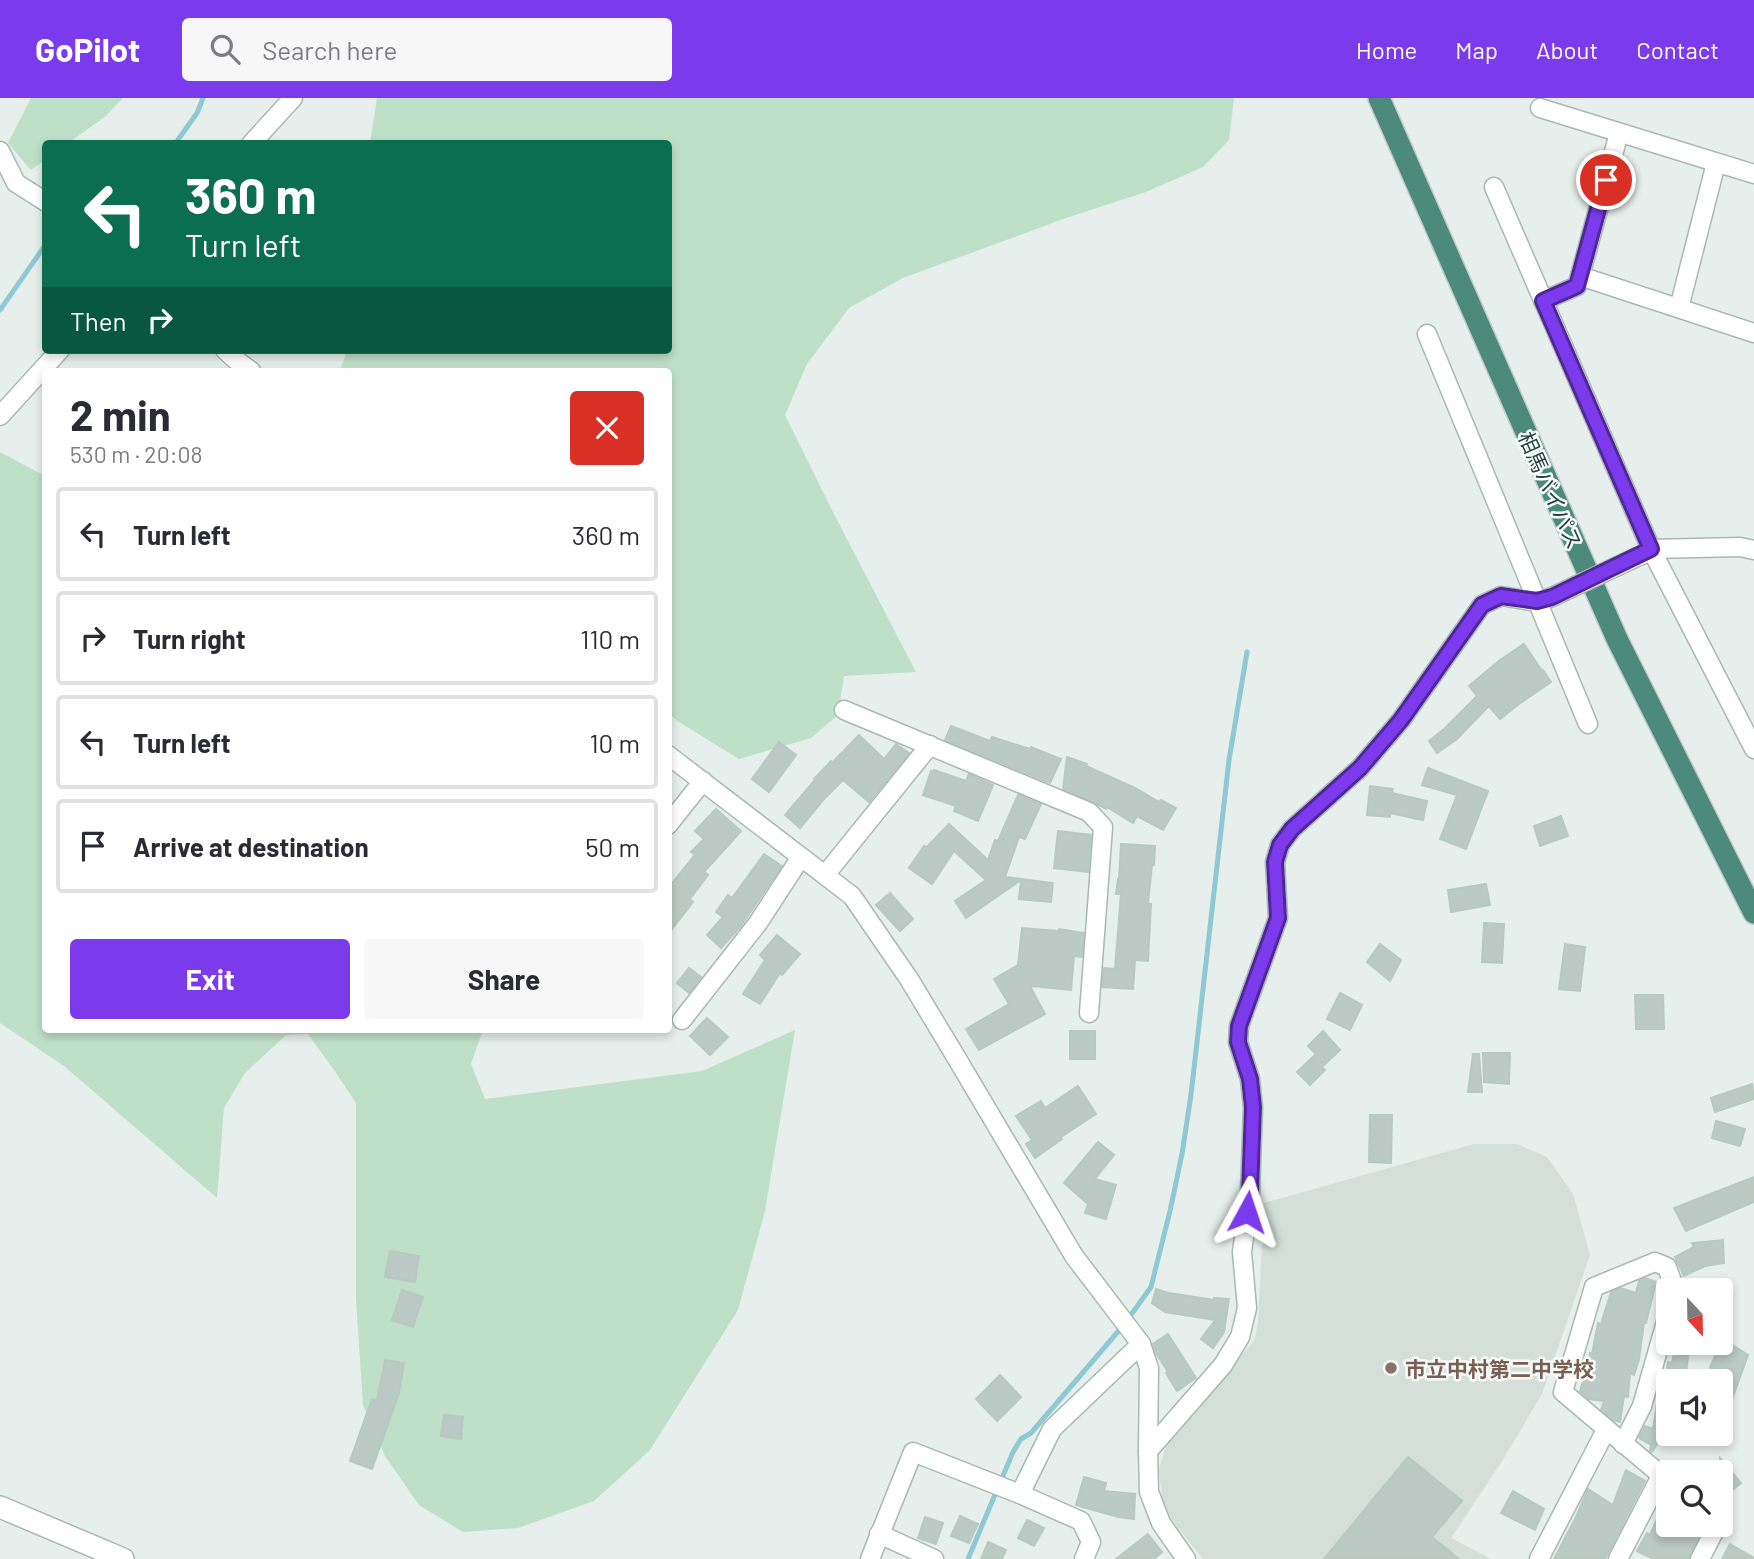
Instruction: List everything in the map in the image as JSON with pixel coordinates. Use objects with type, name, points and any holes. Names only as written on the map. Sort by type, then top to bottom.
[{"type":"highway","name":"相馬バイパス","points":[[1379,98],[1617,639],[1754,914]]},
{"type":"street","points":[[255,140],[293,98]]},
{"type":"street","points":[[1540,108],[1754,174]]},
{"type":"street","points":[[1543,301],[1577,286],[1619,133]]},
{"type":"street","points":[[0,151],[16,183],[42,199]]},
{"type":"street","points":[[1679,308],[1716,163]]},
{"type":"street","points":[[1494,187],[1645,553],[1754,749]]},
{"type":"street","points":[[1580,276],[1754,333]]},
{"type":"street","points":[[1427,334],[1544,599],[1588,724]]},
{"type":"street","points":[[44,368],[56,354]]},
{"type":"street","points":[[229,354],[247,368]]},
{"type":"street","points":[[0,416],[42,370]]},
{"type":"street","points":[[1148,1451],[1223,1365],[1240,1337],[1247,1308],[1242,1252],[1250,1193],[1253,1107],[1250,1079],[1238,1042],[1239,1026],[1278,918],[1275,862],[1280,845],[1292,829],[1360,768],[1401,720],[1482,605],[1501,596],[1544,599],[1645,553],[1740,547],[1754,550]]},
{"type":"street","points":[[844,710],[1090,812],[1103,827],[1089,1013]]},
{"type":"street","points":[[825,875],[930,745]]},
{"type":"street","points":[[672,758],[852,895],[908,979],[1074,1256],[1141,1344],[1149,1368],[1149,1492],[1161,1523],[1186,1559]]},
{"type":"street","points":[[672,820],[702,781]]},
{"type":"street","points":[[682,1020],[758,923],[801,857]]},
{"type":"street","points":[[1656,1472],[1563,1392],[1594,1287],[1655,1262],[1667,1267],[1671,1278]]},
{"type":"street","points":[[1020,1494],[1052,1429],[1141,1344]]},
{"type":"street","points":[[1623,1444],[1642,1406],[1657,1355]]},
{"type":"street","points":[[1539,1559],[1606,1430]]},
{"type":"street","points":[[870,1559],[913,1451],[1081,1521],[1091,1542],[1084,1559]]},
{"type":"street","points":[[1618,1559],[1656,1493]]},
{"type":"street","points":[[0,1507],[123,1559]]},
{"type":"street","points":[[879,1534],[934,1559]]},
{"type":"street","points":[[1700,1559],[1711,1537]]},
{"type":"shaded area","name":"市立中村第二中学校","points":[[1474,1144],[1517,1144],[1547,1157],[1573,1194],[1590,1255],[1542,1394],[1451,1538],[1491,1559],[1203,1559],[1163,1506],[1159,1469],[1169,1437],[1254,1341],[1258,1323],[1264,1203]]},
{"type":"green space","points":[[31,98],[123,98],[106,116],[72,140],[42,140],[42,162],[31,170],[8,143]]},
{"type":"green space","points":[[377,98],[1234,98],[1229,140],[1203,167],[1146,192],[1066,218],[903,278],[849,308],[807,364],[785,415],[916,672],[844,676],[838,715],[811,738],[739,759],[672,716],[672,368],[341,368],[346,354],[672,354],[672,140],[370,140]]},
{"type":"green space","points":[[0,452],[42,474],[42,1033],[482,1033],[471,1064],[485,1099],[702,1071],[795,1030],[765,1211],[738,1310],[650,1450],[594,1501],[518,1528],[463,1532],[419,1505],[385,1456],[363,1405],[356,1300],[356,1103],[308,1034],[286,1035],[245,1073],[224,1108],[217,1198],[64,1066],[0,1023]]},
{"type":"building","points":[[1524,644],[1551,682],[1500,719],[1489,706],[1457,739],[1437,753],[1429,741],[1477,696],[1469,686]]},
{"type":"building","points":[[951,726],[990,741],[992,737],[1030,749],[1031,747],[1061,759],[1050,783],[945,740]]},
{"type":"building","points":[[859,735],[884,759],[896,744],[909,753],[869,802],[843,780],[800,828],[785,815],[814,779]]},
{"type":"building","points":[[779,742],[796,755],[769,792],[752,779]]},
{"type":"building","points":[[1067,757],[1087,764],[1086,766],[1176,808],[1163,830],[1137,816],[1133,823],[1107,807],[1106,809],[1063,789]]},
{"type":"building","points":[[1428,768],[1488,791],[1466,849],[1440,839],[1457,795],[1422,785]]},
{"type":"building","points":[[931,771],[966,781],[969,774],[993,785],[978,821],[954,811],[956,806],[923,795]]},
{"type":"building","points":[[1370,786],[1393,789],[1392,793],[1427,801],[1423,820],[1390,813],[1390,817],[1367,815]]},
{"type":"building","points":[[1018,795],[1041,804],[1025,839],[1019,837],[1005,877],[1053,883],[1051,902],[1019,899],[1021,880],[966,918],[955,901],[986,880],[954,851],[932,884],[909,868],[924,846],[927,847],[949,824],[988,860]]},
{"type":"building","points":[[716,809],[741,831],[704,872],[708,875],[690,899],[693,902],[672,929],[672,883],[695,855],[691,852],[704,839],[695,831]]},
{"type":"building","points":[[1561,816],[1568,836],[1540,846],[1534,826]]},
{"type":"building","points":[[1058,831],[1091,835],[1088,872],[1054,868]]},
{"type":"building","points":[[1121,844],[1155,846],[1148,903],[1151,904],[1148,961],[1135,960],[1133,989],[1102,987],[1104,968],[1115,969],[1121,894],[1116,894]]},
{"type":"building","points":[[764,854],[782,866],[741,926],[721,948],[707,935],[723,917],[716,912],[728,895],[732,898]]},
{"type":"building","points":[[1486,884],[1490,905],[1451,912],[1448,890]]},
{"type":"building","points":[[890,893],[913,919],[900,931],[876,905]]},
{"type":"building","points":[[1484,923],[1504,924],[1502,963],[1482,962]]},
{"type":"building","points":[[1022,928],[1084,933],[1082,957],[1074,956],[1071,990],[1030,986],[1045,1014],[979,1050],[966,1029],[1009,1004],[994,979],[1018,965]]},
{"type":"building","points":[[777,935],[800,954],[782,975],[780,973],[760,1004],[743,994],[765,960],[760,955]]},
{"type":"building","points":[[1380,944],[1401,960],[1390,981],[1367,962]]},
{"type":"building","points":[[1565,944],[1585,947],[1580,991],[1559,989]]},
{"type":"building","points":[[689,968],[701,977],[689,993],[677,983]]},
{"type":"building","points":[[1340,993],[1362,1005],[1350,1030],[1327,1019]]},
{"type":"building","points":[[1635,995],[1663,995],[1664,1029],[1636,1029]]},
{"type":"building","points":[[707,1018],[728,1037],[710,1055],[690,1036]]},
{"type":"building","points":[[1070,1031],[1095,1031],[1095,1059],[1070,1059]]},
{"type":"building","points":[[1323,1031],[1340,1050],[1322,1067],[1325,1070],[1310,1085],[1297,1072],[1316,1054],[1308,1046]]},
{"type":"building","points":[[1483,1053],[1510,1053],[1509,1084],[1484,1082]]},
{"type":"building","points":[[1473,1054],[1479,1054],[1482,1092],[1468,1092]]},
{"type":"building","points":[[1752,1084],[1754,1099],[1715,1112],[1711,1098]]},
{"type":"building","points":[[1078,1086],[1096,1114],[1035,1158],[1026,1144],[1032,1140],[1016,1116],[1041,1101],[1045,1108]]},
{"type":"building","points":[[1370,1115],[1392,1115],[1391,1163],[1369,1162]]},
{"type":"building","points":[[1716,1121],[1745,1129],[1740,1146],[1712,1138]]},
{"type":"building","points":[[1098,1142],[1114,1155],[1095,1179],[1116,1185],[1106,1219],[1085,1213],[1088,1204],[1064,1183]]},
{"type":"building","points":[[1754,1177],[1754,1202],[1686,1231],[1674,1208]]},
{"type":"building","points":[[1723,1240],[1724,1263],[1705,1266],[1684,1276],[1675,1257],[1694,1247],[1692,1243]]},
{"type":"building","points":[[390,1251],[419,1256],[415,1282],[385,1277]]},
{"type":"building","points":[[1645,1278],[1656,1282],[1644,1323],[1639,1359],[1634,1375],[1630,1373],[1628,1397],[1624,1396],[1620,1422],[1601,1410],[1604,1401],[1589,1399],[1580,1391],[1583,1381],[1586,1382],[1598,1323],[1601,1324],[1611,1292],[1620,1288],[1636,1293],[1639,1281]]},
{"type":"building","points":[[1156,1289],[1214,1300],[1229,1299],[1224,1332],[1213,1348],[1201,1339],[1215,1320],[1165,1312],[1152,1303]]},
{"type":"building","points":[[402,1290],[423,1297],[413,1327],[392,1320]]},
{"type":"building","points":[[1168,1334],[1196,1378],[1177,1391],[1153,1344]]},
{"type":"building","points":[[1733,1345],[1748,1355],[1733,1397],[1733,1369],[1710,1367],[1716,1355],[1733,1355]]},
{"type":"building","points":[[1674,1355],[1688,1355],[1687,1369],[1667,1369],[1668,1362],[1672,1363]]},
{"type":"building","points":[[385,1360],[404,1363],[399,1393],[372,1469],[350,1461],[372,1399],[377,1401]]},
{"type":"building","points":[[1000,1375],[1021,1397],[997,1421],[976,1399]]},
{"type":"building","points":[[1656,1410],[1656,1446],[1652,1452],[1651,1445],[1639,1438],[1645,1426],[1653,1429]]},
{"type":"building","points":[[444,1415],[463,1417],[461,1439],[441,1436]]},
{"type":"building","points":[[1408,1457],[1462,1501],[1432,1537],[1459,1559],[1324,1559]]},
{"type":"building","points":[[1626,1470],[1645,1481],[1605,1559],[1554,1559],[1588,1489],[1613,1505]]},
{"type":"building","points":[[1733,1473],[1741,1483],[1733,1489]]},
{"type":"building","points":[[1084,1477],[1106,1483],[1104,1491],[1135,1494],[1134,1519],[1076,1505]]},
{"type":"building","points":[[1513,1491],[1544,1509],[1535,1530],[1501,1513]]},
{"type":"building","points":[[960,1516],[978,1524],[969,1543],[951,1536]]},
{"type":"building","points":[[925,1517],[943,1523],[936,1544],[918,1538]]},
{"type":"building","points":[[1027,1520],[1044,1528],[1034,1546],[1018,1538]]},
{"type":"building","points":[[1656,1522],[1656,1537],[1699,1537],[1689,1559],[1653,1559],[1637,1551],[1647,1533],[1650,1535]]},
{"type":"building","points":[[1148,1534],[1162,1552],[1154,1559],[1116,1559]]},
{"type":"building","points":[[988,1542],[1006,1550],[1002,1559],[981,1559]]},
{"type":"building","points":[[1730,1544],[1754,1558],[1754,1559],[1722,1559]]},
{"type":"waterway","points":[[178,140],[197,113],[203,98]]},
{"type":"waterway","points":[[0,310],[42,250]]},
{"type":"waterway","points":[[1128,1319],[1151,1287],[1182,1154],[1229,760],[1247,652]]},
{"type":"waterway","points":[[968,1559],[1021,1439],[1031,1433],[1122,1327]]},
{"type":"place","name":"市立中村第二中学校","points":[[1391,1368]]},
{"type":"route","points":[[1247,1212],[1253,1107],[1250,1079],[1238,1042],[1239,1026],[1278,918],[1275,862],[1280,845],[1292,829],[1360,768],[1401,720],[1482,605],[1501,596],[1537,601],[1552,597],[1651,549],[1543,301],[1577,286],[1606,180]]}]
